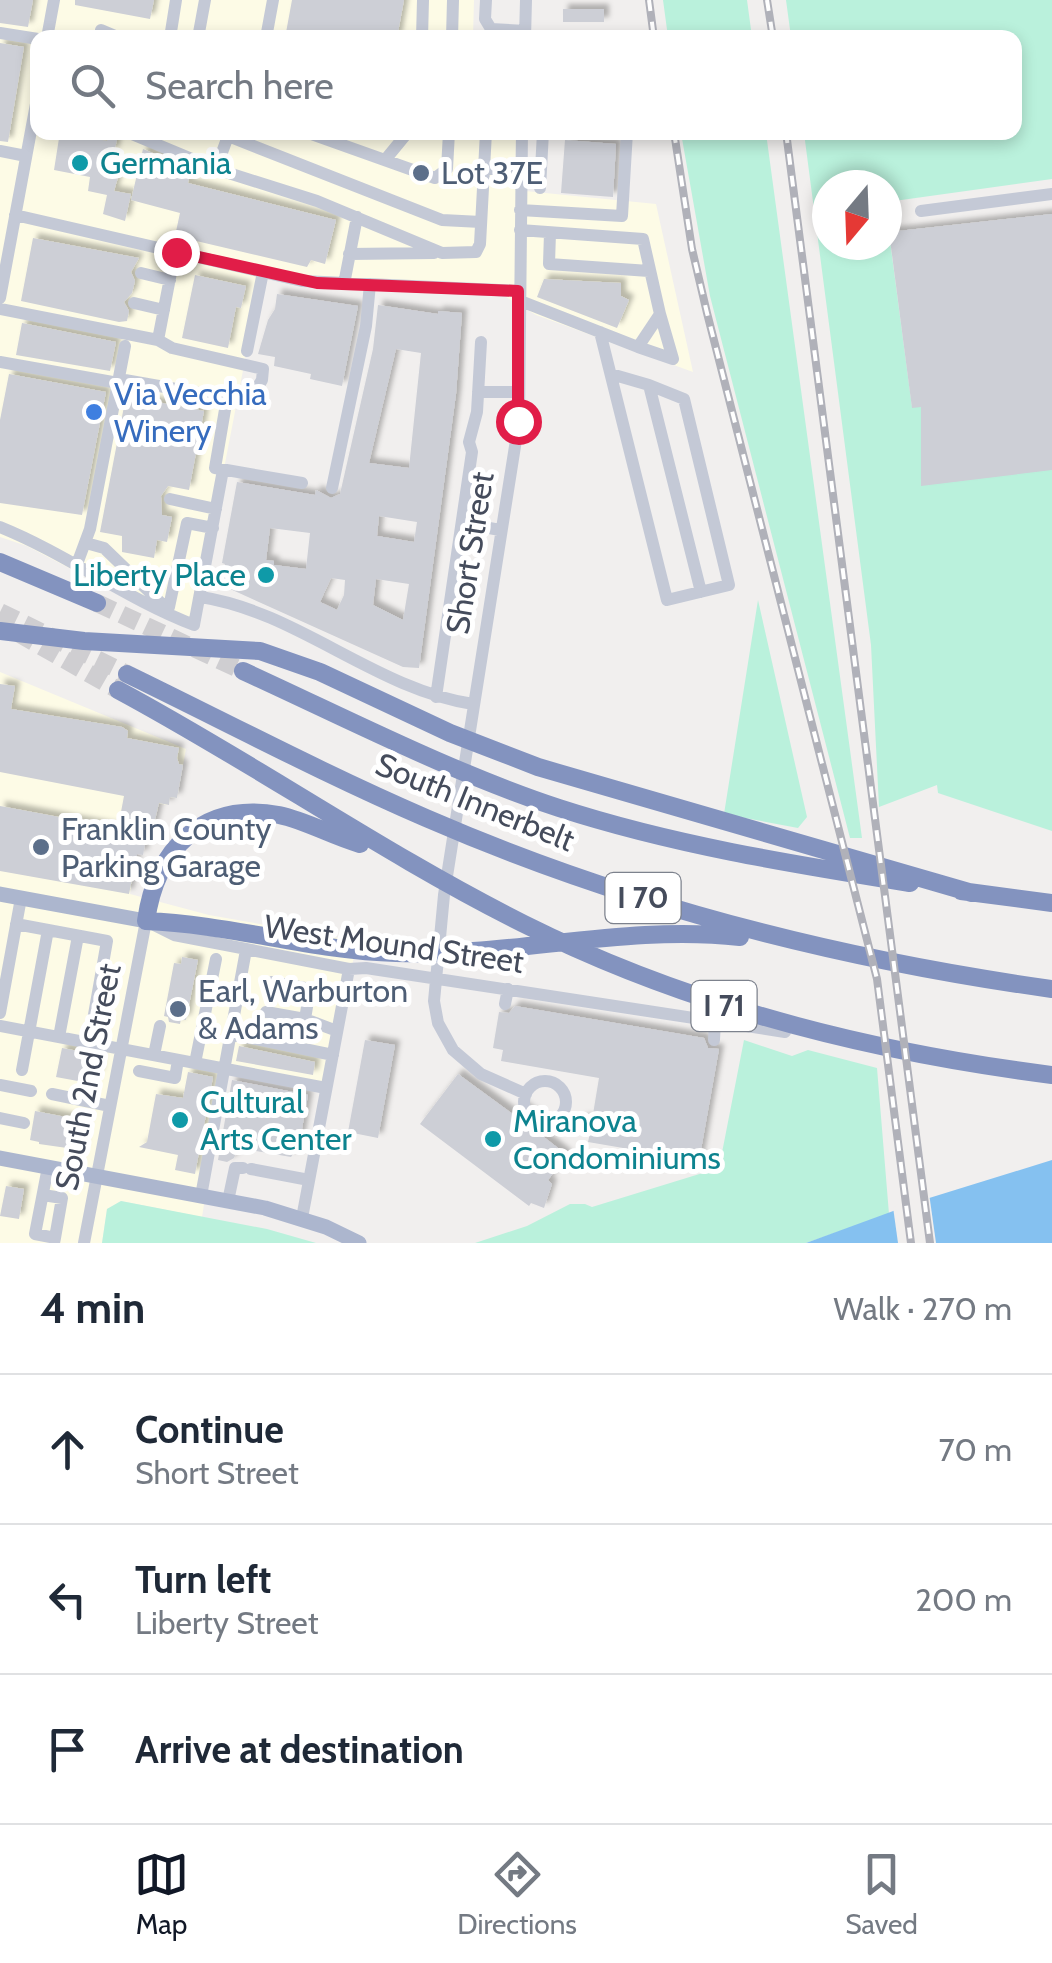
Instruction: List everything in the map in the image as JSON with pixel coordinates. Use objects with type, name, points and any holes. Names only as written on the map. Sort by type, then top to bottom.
[{"type":"highway","points":[[0,562],[98,604]]},
{"type":"highway","points":[[0,631],[84,640],[234,647],[293,661],[496,752],[972,893]]},
{"type":"highway","name":"South Innerbelt","points":[[243,671],[491,782],[626,828],[804,866],[1052,903]]},
{"type":"highway","name":"South Innerbelt","points":[[122,682],[430,820],[682,912],[810,945],[1052,989]]},
{"type":"highway","name":"I 71","points":[[122,682],[386,849],[582,952],[727,1007],[892,1051],[1052,1075]]},
{"type":"highway","points":[[386,849],[347,840],[278,815],[220,818],[186,835],[161,869],[152,886],[146,922],[180,922],[329,948],[397,953],[676,932],[810,945]]},
{"type":"main road","name":"West Mound Street","points":[[0,894],[146,922]]},
{"type":"main road","points":[[0,1158],[302,1218],[356,1242]]},
{"type":"street","points":[[48,30],[54,0]]},
{"type":"street","points":[[171,30],[176,0]]},
{"type":"street","points":[[199,30],[205,0]]},
{"type":"street","points":[[267,30],[273,0]]},
{"type":"street","points":[[422,0],[422,30]]},
{"type":"street","points":[[452,30],[453,0]]},
{"type":"street","points":[[486,0],[486,19],[491,29],[498,30]]},
{"type":"street","points":[[525,30],[526,0]]},
{"type":"street","points":[[0,32],[30,38]]},
{"type":"street","points":[[0,298],[30,136]]},
{"type":"street","points":[[154,140],[216,169],[317,200],[442,253]]},
{"type":"street","points":[[216,169],[227,140]]},
{"type":"street","points":[[238,140],[442,220],[481,222]]},
{"type":"street","points":[[329,140],[435,178],[441,177],[446,169],[448,140]]},
{"type":"street","points":[[385,160],[401,140]]},
{"type":"street","points":[[349,254],[476,252],[486,140]]},
{"type":"street","name":"Short Street","points":[[522,140],[516,441],[473,704],[436,979],[438,1024],[453,1050],[481,1074],[526,1094]]},
{"type":"street","points":[[540,188],[543,140]]},
{"type":"street","points":[[520,210],[622,216],[627,140]]},
{"type":"street","points":[[0,151],[26,156]]},
{"type":"street","points":[[484,168],[521,169]]},
{"type":"street","points":[[317,200],[328,175]]},
{"type":"street","points":[[921,211],[1052,194]]},
{"type":"street","points":[[15,215],[302,281],[518,296],[673,359],[643,239],[520,230]]},
{"type":"street","points":[[344,284],[357,217]]},
{"type":"street","points":[[550,233],[549,264],[649,271]]},
{"type":"street","points":[[158,340],[176,252]]},
{"type":"street","points":[[246,351],[264,272]]},
{"type":"street","points":[[142,274],[170,280]]},
{"type":"street","points":[[332,488],[366,326],[370,284]]},
{"type":"street","points":[[134,304],[164,310]]},
{"type":"street","points":[[0,309],[127,340],[158,340],[172,348],[262,369],[262,380],[252,396],[227,398],[0,362]]},
{"type":"street","points":[[638,348],[660,314]]},
{"type":"street","points":[[600,332],[667,600],[730,585],[684,399],[611,374]]},
{"type":"street","points":[[77,564],[86,543],[127,340]]},
{"type":"street","points":[[436,697],[472,452],[469,442],[478,412],[481,342]]},
{"type":"street","points":[[649,385],[701,592]]},
{"type":"street","points":[[478,392],[519,392]]},
{"type":"street","points":[[227,398],[215,468],[302,483]]},
{"type":"street","points":[[0,527],[194,625],[223,470]]},
{"type":"street","points":[[170,499],[216,509]]},
{"type":"street","points":[[462,523],[500,530]]},
{"type":"street","points":[[86,543],[104,548],[162,606],[169,607],[186,524],[213,528]]},
{"type":"street","points":[[201,598],[249,610],[436,697],[473,704]]},
{"type":"street","points":[[0,1013],[3,976],[22,898]]},
{"type":"street","points":[[59,1037],[86,910]]},
{"type":"street","name":"West Mound Street","points":[[146,922],[174,935],[349,969],[366,968],[508,988],[785,1032]]},
{"type":"street","name":"South 2nd Street","points":[[84,1243],[146,922]]},
{"type":"street","points":[[16,924],[107,942],[88,1043]]},
{"type":"street","points":[[22,1070],[48,930]]},
{"type":"street","points":[[202,1196],[246,950]]},
{"type":"street","points":[[195,1063],[216,959]]},
{"type":"street","points":[[302,1218],[349,969]]},
{"type":"street","points":[[272,982],[310,989],[305,1019]]},
{"type":"street","points":[[505,1004],[508,988]]},
{"type":"street","points":[[266,1012],[338,1025]]},
{"type":"street","points":[[714,1040],[715,1020]]},
{"type":"street","points":[[0,1026],[326,1088]]},
{"type":"street","points":[[154,1055],[160,1026]]},
{"type":"street","points":[[231,1034],[333,1054]]},
{"type":"street","points":[[139,1071],[175,1078],[178,1060]]},
{"type":"street","points":[[0,1085],[31,1091]]},
{"type":"street","points":[[52,1094],[110,1106]]},
{"type":"street","points":[[0,1118],[24,1123]]},
{"type":"street","points":[[43,1195],[62,1198],[54,1240],[35,1234],[48,1167]]},
{"type":"street","points":[[228,1201],[235,1168],[309,1180]]},
{"type":"shaded area","points":[[0,0],[474,0],[473,30],[30,30],[30,140],[516,140],[515,190],[656,204],[693,372],[536,315],[491,288],[261,277],[193,629],[174,623],[27,546],[0,537]]},
{"type":"shaded area","points":[[0,672],[186,749],[177,798],[170,797],[169,805],[159,804],[149,845],[136,854],[130,894],[209,915],[357,941],[328,1088],[226,1068],[202,1217],[121,1201],[107,1209],[102,1243],[0,1243]]},
{"type":"green space","points":[[663,0],[747,0],[751,30],[667,30]]},
{"type":"green space","points":[[786,0],[1052,0],[1052,179],[902,200],[902,170],[812,170],[812,194],[805,140],[1022,140],[1022,30],[790,30]]},
{"type":"green space","points":[[682,140],[767,140],[862,838],[850,838],[710,296]]},
{"type":"green space","points":[[821,260],[893,260],[912,407],[921,407],[1052,467],[1052,831],[938,793],[937,785],[879,807],[871,645]]},
{"type":"green space","points":[[758,600],[807,817],[798,828],[724,814]]},
{"type":"green space","points":[[744,1040],[792,1056],[808,1050],[877,1068],[889,1214],[806,1243],[475,1243],[527,1226],[570,1204],[592,1207],[719,1168]]},
{"type":"green space","points":[[121,1201],[267,1229],[316,1243],[102,1243],[107,1209]]},
{"type":"water","points":[[1052,1160],[1052,1243],[806,1243],[926,1199]]},
{"type":"pier","points":[[929,1193],[936,1243],[898,1243],[893,1207]]},
{"type":"building","points":[[0,0],[33,0],[28,27],[0,23]]},
{"type":"building","points":[[75,0],[154,0],[150,19],[75,5]]},
{"type":"building","points":[[292,0],[404,0],[398,30],[286,30]]},
{"type":"building","points":[[563,9],[604,9],[604,22],[563,22]]},
{"type":"building","points":[[0,43],[24,47],[8,142],[0,141]]},
{"type":"building","name":"Germania","points":[[59,140],[117,140],[114,153],[108,150],[104,169],[119,174],[114,191],[131,194],[125,221],[103,214],[107,195],[88,191],[90,177],[54,170]]},
{"type":"building","points":[[565,140],[616,144],[613,197],[561,193]]},
{"type":"building","points":[[143,149],[191,169],[188,183],[336,220],[325,264],[311,260],[307,267],[175,236],[180,213],[131,200]]},
{"type":"building","points":[[1052,214],[1052,470],[921,486],[921,407],[912,408],[893,260],[902,260],[902,231]]},
{"type":"building","points":[[33,238],[139,258],[131,272],[135,281],[132,293],[124,302],[129,311],[127,321],[21,301]]},
{"type":"building","points":[[195,275],[246,286],[241,308],[236,307],[228,348],[182,338]]},
{"type":"building","points":[[544,279],[621,283],[621,296],[629,300],[617,328],[537,297]]},
{"type":"building","points":[[277,294],[358,306],[342,386],[274,366],[275,357],[258,354]]},
{"type":"building","points":[[378,305],[438,314],[462,313],[456,394],[419,668],[403,667],[217,583],[225,564],[222,563],[237,482],[315,495],[316,490],[331,498],[340,494],[373,349]],"holes":[[[396,349],[421,353],[409,468],[369,463]],[[379,516],[417,522],[414,542],[377,536]],[[270,528],[310,533],[306,569],[274,565],[274,561],[266,560]],[[331,578],[345,580],[337,610],[320,602]],[[376,579],[409,584],[403,620],[373,605]]]},
{"type":"building","points":[[22,323],[116,342],[110,371],[16,355]]},
{"type":"building","points":[[9,374],[106,392],[82,515],[0,503],[0,420]]},
{"type":"building","points":[[126,396],[204,411],[189,490],[168,486],[161,496],[162,515],[172,517],[167,542],[157,540],[154,558],[122,552],[122,536],[100,532]]},
{"type":"building","points":[[0,684],[15,686],[11,709],[122,727],[128,731],[127,738],[179,748],[177,758],[183,765],[177,798],[170,797],[169,805],[159,803],[149,845],[145,844],[143,855],[137,854],[129,894],[0,871],[0,806],[118,828],[124,796],[0,772]]},
{"type":"building","points":[[182,957],[198,960],[186,1020],[181,1019],[180,1024],[169,1022],[164,1016],[174,963],[181,964]]},
{"type":"building","points":[[515,1006],[704,1038],[708,1048],[719,1049],[699,1161],[588,1142],[590,1133],[580,1131],[582,1118],[592,1120],[599,1078],[501,1061],[503,1050],[493,1048],[499,1012],[509,1013]]},
{"type":"building","points":[[365,1040],[395,1045],[378,1138],[348,1132]]},
{"type":"building","points":[[239,1046],[315,1062],[313,1075],[236,1061]]},
{"type":"building","points":[[62,1048],[99,1055],[99,1074],[94,1084],[56,1077]]},
{"type":"building","name":"Cultural Arts Center","points":[[188,1072],[213,1077],[195,1174],[175,1170],[178,1155],[139,1147],[147,1142],[156,1094],[183,1098]]},
{"type":"building","name":"Miranova Condominiums","points":[[458,1074],[514,1115],[521,1105],[543,1121],[536,1131],[567,1155],[548,1180],[552,1184],[544,1208],[531,1203],[529,1206],[420,1124]]},
{"type":"building","points":[[232,1080],[308,1095],[299,1146],[291,1157],[238,1148],[234,1158],[227,1162],[218,1160]]},
{"type":"building","points":[[35,1111],[86,1121],[81,1150],[30,1140]]},
{"type":"building","points":[[6,1186],[24,1189],[19,1219],[0,1216]]},
{"type":"tunnel","points":[[97,603],[243,671]]},
{"type":"tunnel","points":[[0,612],[127,674]]},
{"type":"tunnel","points":[[18,633],[118,690]]},
{"type":"railway","points":[[649,0],[653,30]]},
{"type":"railway","points":[[767,0],[772,30]]},
{"type":"railway","points":[[675,140],[692,249],[707,313],[877,979],[911,1243]]},
{"type":"railway","points":[[787,140],[930,1243]]},
{"type":"place","name":"Germania","points":[[80,163]]},
{"type":"place","name":"Lot 37E","points":[[421,173]]},
{"type":"place","name":"Via Vecchia Winery","points":[[94,412]]},
{"type":"place","name":"Liberty Place","points":[[266,575]]},
{"type":"place","name":"Franklin County Parking Garage","points":[[41,847]]},
{"type":"place","name":"Earl, Warburton & Adams","points":[[178,1009]]},
{"type":"place","name":"Cultural Arts Center","points":[[180,1120]]},
{"type":"place","name":"Miranova Condominiums","points":[[493,1139]]},
{"type":"route","points":[[176,252],[317,283],[518,291],[518,421]]}]
